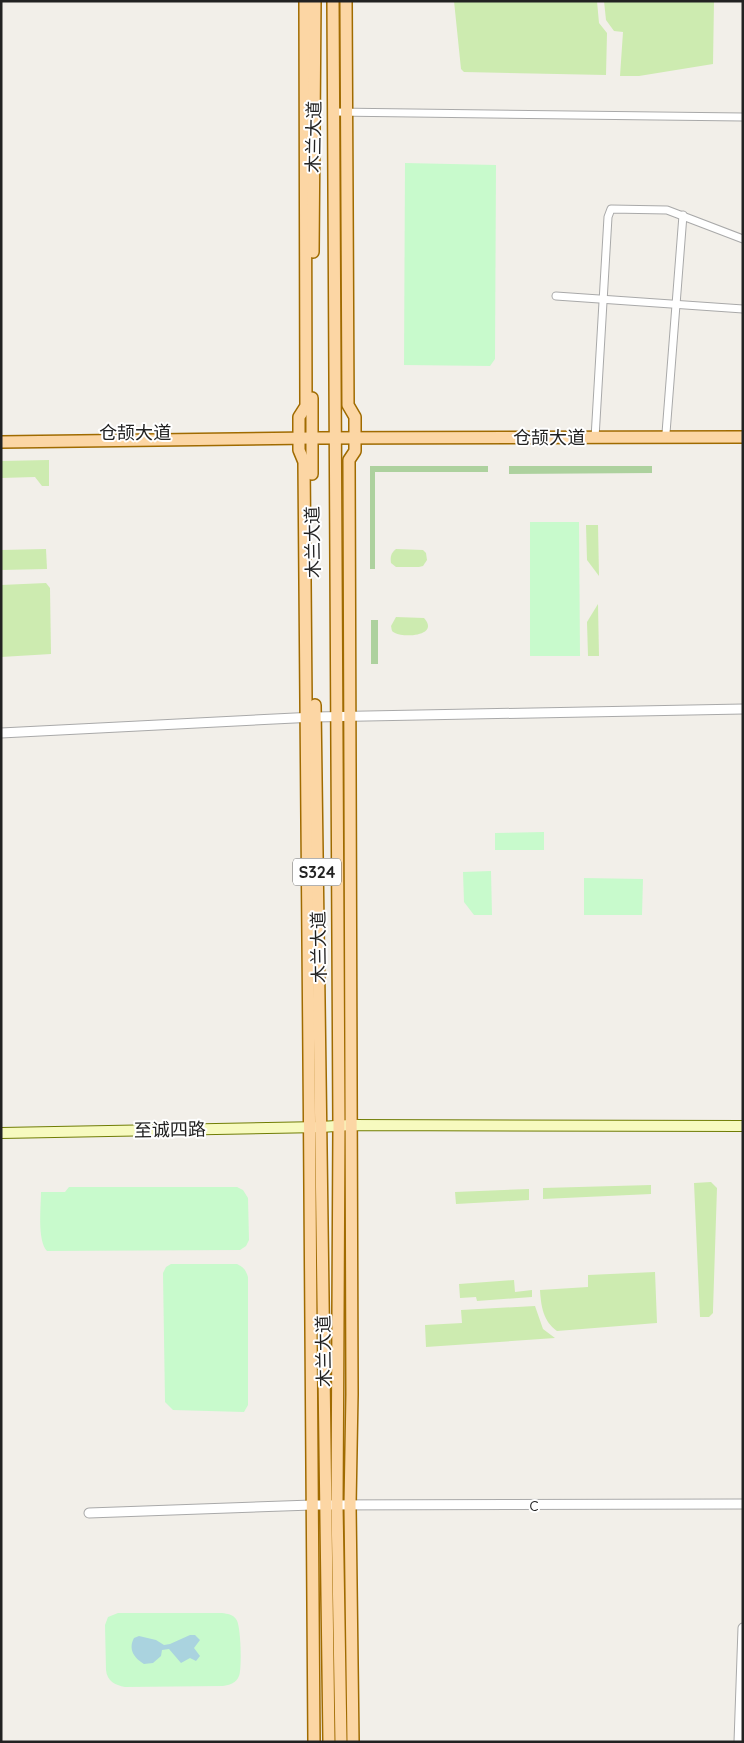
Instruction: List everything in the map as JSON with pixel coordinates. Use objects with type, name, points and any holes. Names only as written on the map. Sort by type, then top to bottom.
[{"type":"main road","points":[[305,1],[306,406],[299,417],[299,450],[304,462],[311,717],[308,1128],[314,1742]]},
{"type":"main road","name":"木兰大道","points":[[315,1],[311,717],[321,1127],[340,1742]]},
{"type":"main road","name":"木兰大道","points":[[329,1742],[332,1505],[345,1126],[336,717],[333,1]]},
{"type":"main road","points":[[346,1],[348,405],[356,417],[355,451],[349,460],[350,716],[345,1126],[352,1384],[350,1505],[353,1742]]},
{"type":"main road","name":"仓颉大道","points":[[595,435],[743,433]]},
{"type":"main road","name":"仓颉大道","points":[[1,434],[743,437]]},
{"type":"main road","name":"仓颉大道","points":[[1,442],[299,435]]},
{"type":"main road","name":"至诚四路","points":[[1,1133],[345,1126],[743,1126]]},
{"type":"street","points":[[334,112],[743,117]]},
{"type":"street","points":[[595,435],[608,217],[611,209],[667,210],[743,239]]},
{"type":"street","points":[[666,433],[683,215]]},
{"type":"street","points":[[556,296],[743,309]]},
{"type":"street","points":[[1,733],[311,717],[743,709]]},
{"type":"street","name":"c","points":[[89,1513],[312,1505],[743,1504]]},
{"type":"street","points":[[739,1742],[743,1628]]},
{"type":"green space","points":[[454,1],[597,1],[599,23],[607,33],[606,75],[464,72],[461,69]]},
{"type":"green space","points":[[604,1],[714,1],[713,64],[639,76],[620,76],[623,32],[614,31],[606,20]]},
{"type":"green space","points":[[405,163],[496,165],[495,359],[490,366],[404,365]]},
{"type":"green space","points":[[49,460],[49,486],[42,486],[35,477],[1,478],[1,461]]},
{"type":"green space","points":[[370,466],[488,466],[488,472],[375,472],[375,569],[370,569]]},
{"type":"green space","points":[[509,466],[652,466],[652,473],[509,474]]},
{"type":"green space","points":[[530,522],[579,522],[580,656],[530,656]]},
{"type":"green space","points":[[586,525],[598,525],[599,576],[587,560]]},
{"type":"green space","points":[[46,549],[47,569],[1,570],[1,550]]},
{"type":"green space","points":[[396,549],[423,550],[426,553],[427,560],[423,566],[419,567],[396,567],[391,563],[391,559]]},
{"type":"green space","points":[[46,583],[50,588],[51,654],[1,657],[1,585]]},
{"type":"green space","points":[[598,604],[599,656],[588,656],[587,622]]},
{"type":"green space","points":[[396,617],[424,618],[428,624],[427,629],[419,634],[399,635],[392,631],[391,626]]},
{"type":"green space","points":[[371,620],[378,620],[378,664],[371,664]]},
{"type":"green space","points":[[544,832],[544,850],[495,850],[495,833]]},
{"type":"green space","points":[[491,871],[492,915],[474,915],[464,902],[463,872]]},
{"type":"green space","points":[[584,878],[643,879],[642,915],[584,915]]},
{"type":"green space","points":[[711,1182],[717,1188],[713,1313],[709,1317],[700,1317],[694,1183]]},
{"type":"green space","points":[[651,1185],[651,1194],[543,1199],[543,1188]]},
{"type":"green space","points":[[69,1187],[237,1187],[243,1190],[248,1198],[249,1240],[246,1246],[240,1250],[47,1251],[41,1231],[41,1192],[65,1192]]},
{"type":"green space","points":[[529,1189],[529,1200],[456,1204],[455,1192]]},
{"type":"green space","points":[[171,1264],[237,1264],[243,1268],[248,1277],[248,1405],[244,1412],[173,1410],[165,1402],[163,1273],[166,1267]]},
{"type":"green space","points":[[655,1272],[657,1323],[557,1331],[549,1323],[544,1313],[540,1290],[588,1287],[588,1275]]},
{"type":"green space","points":[[514,1280],[515,1292],[532,1290],[532,1297],[477,1301],[476,1297],[460,1298],[459,1284]]},
{"type":"green space","points":[[535,1306],[543,1329],[555,1338],[426,1347],[425,1325],[462,1323],[461,1310]]},
{"type":"green space","points":[[118,1613],[222,1613],[231,1615],[238,1623],[240,1637],[240,1672],[238,1678],[233,1683],[223,1686],[125,1687],[115,1684],[108,1677],[106,1670],[105,1625],[108,1617]]},
{"type":"water","points":[[190,1635],[195,1635],[200,1640],[194,1648],[200,1656],[196,1661],[190,1658],[181,1663],[169,1649],[162,1650],[161,1656],[153,1663],[144,1664],[133,1653],[132,1642],[134,1638],[139,1636],[156,1640],[164,1645]]}]
